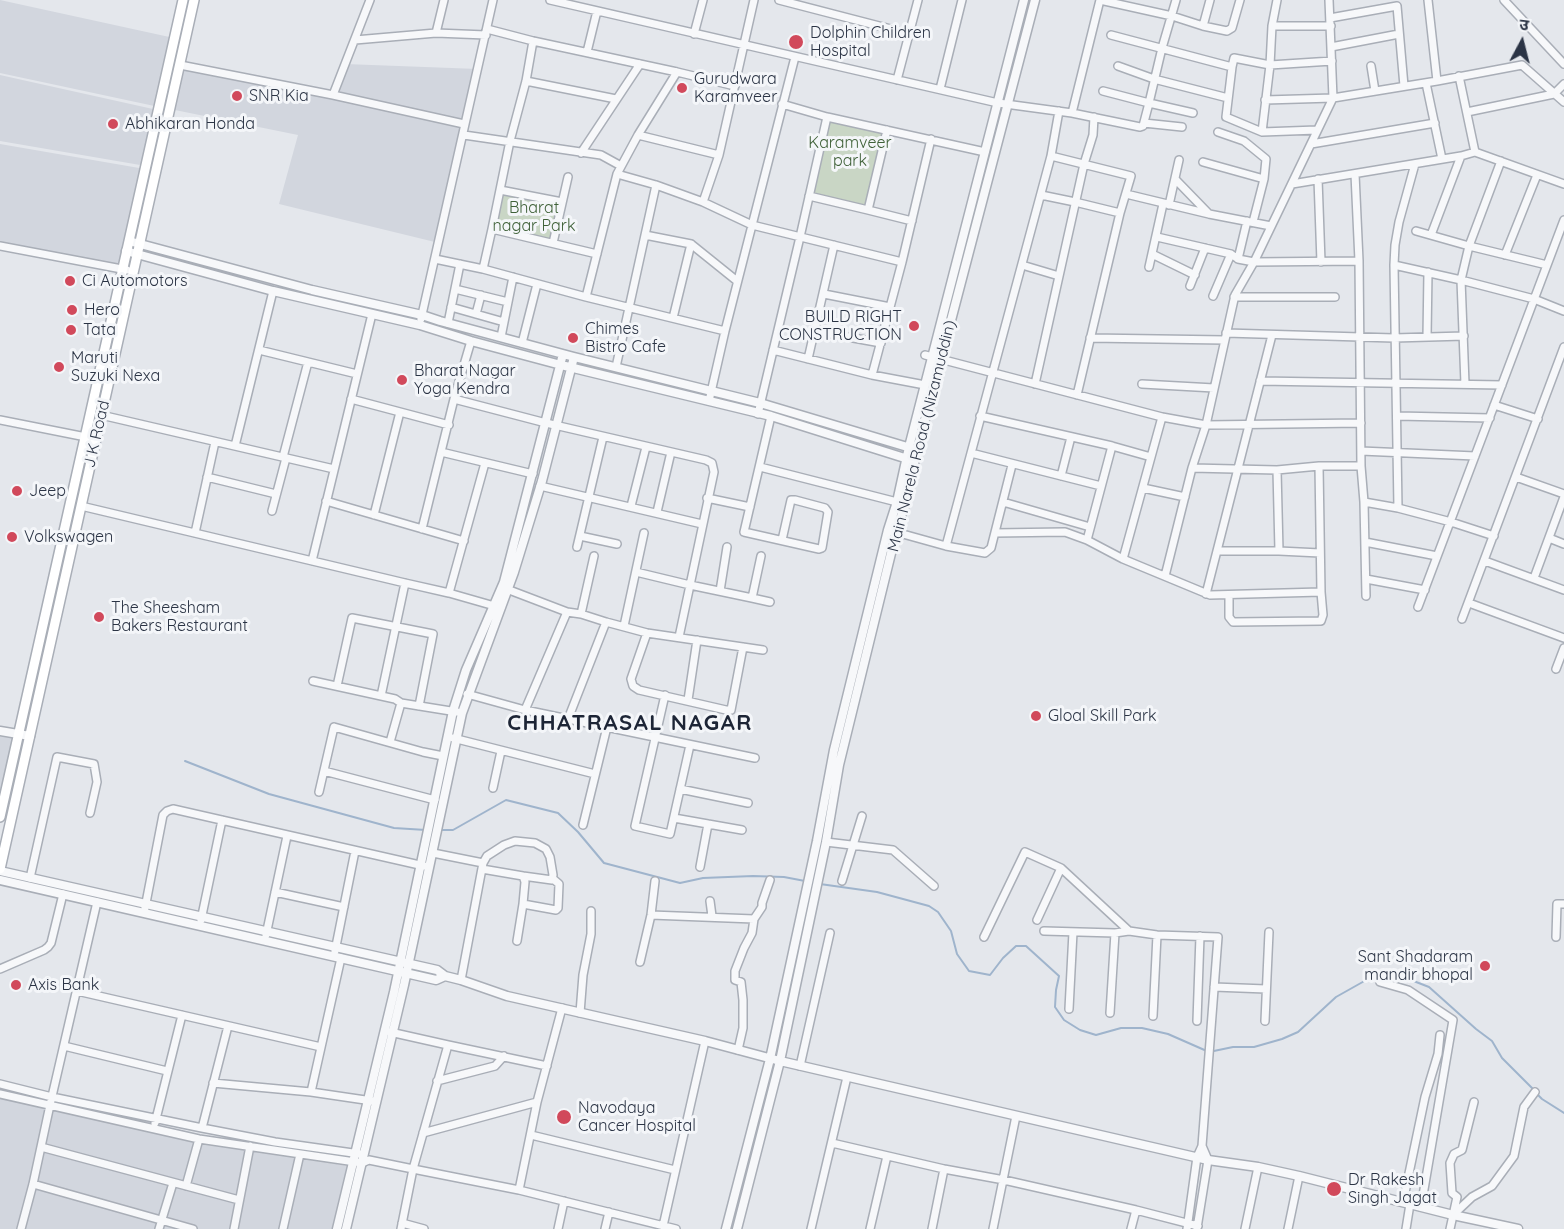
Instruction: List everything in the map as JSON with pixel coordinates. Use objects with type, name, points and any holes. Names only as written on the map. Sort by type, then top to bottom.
[{"type":"main road","name":"J K Road","points":[[0,817],[183,0]]},
{"type":"main road","name":"J K Road","points":[[0,870],[194,0]]},
{"type":"main road","points":[[167,71],[179,69]]},
{"type":"street","points":[[333,95],[370,0]]},
{"type":"street","points":[[436,33],[444,0]]},
{"type":"street","points":[[421,320],[493,0]]},
{"type":"street","points":[[550,0],[1003,104],[1072,113],[1140,128],[1144,123],[1176,0]]},
{"type":"street","points":[[694,34],[703,0]]},
{"type":"street","points":[[703,202],[719,155],[754,0]]},
{"type":"street","points":[[779,0],[910,34]]},
{"type":"street","points":[[897,80],[918,0]]},
{"type":"street","points":[[940,89],[962,0]]},
{"type":"street","name":"Main Narela Road (Nizamuddin)","points":[[737,1229],[780,1061],[820,873],[839,765],[897,502],[913,448],[933,357],[985,152],[1003,104],[1024,0]]},
{"type":"street","name":"Main Narela Road (Nizamuddin)","points":[[913,448],[925,385],[1003,104],[1035,0]]},
{"type":"street","points":[[1072,113],[1100,0],[1136,4],[1203,26],[1227,31],[1232,28],[1240,0]]},
{"type":"street","points":[[1203,26],[1210,0]]},
{"type":"street","points":[[1262,132],[1272,26],[1277,0]]},
{"type":"street","points":[[1165,576],[1192,468],[1206,425],[1234,297],[1254,262],[1333,98],[1329,0]]},
{"type":"street","points":[[1428,0],[1437,81]]},
{"type":"street","points":[[1504,0],[1564,64]]},
{"type":"street","points":[[1272,26],[1331,22],[1397,3],[1404,86]]},
{"type":"street","points":[[587,52],[597,11]]},
{"type":"street","points":[[355,40],[436,33],[486,32],[587,52],[735,86]]},
{"type":"street","points":[[1331,47],[1399,34]]},
{"type":"street","points":[[1111,35],[1232,67]]},
{"type":"street","points":[[483,269],[533,41]]},
{"type":"street","points":[[709,401],[737,281],[795,57]]},
{"type":"street","points":[[1317,130],[1262,132],[1226,117],[1232,67],[1234,58],[1270,65],[1332,61]]},
{"type":"street","points":[[581,153],[640,64]]},
{"type":"street","points":[[1265,100],[1333,98],[1522,64],[1564,102]]},
{"type":"street","points":[[1118,66],[1155,79],[1228,98]]},
{"type":"street","points":[[1371,66],[1375,91]]},
{"type":"street","points":[[179,69],[333,95],[464,124]]},
{"type":"street","points":[[586,297],[617,174],[677,72]]},
{"type":"street","points":[[1459,76],[1475,152]]},
{"type":"street","points":[[526,81],[616,99]]},
{"type":"street","points":[[1426,82],[1442,159]]},
{"type":"street","points":[[1467,112],[1554,94],[1564,84]]},
{"type":"street","points":[[1103,91],[1193,113]]},
{"type":"street","points":[[782,104],[827,117],[985,152]]},
{"type":"street","points":[[946,546],[1041,195],[1059,111]]},
{"type":"street","points":[[758,414],[827,117]]},
{"type":"street","points":[[1035,384],[1084,164],[1093,135],[1094,117]]},
{"type":"street","points":[[1144,123],[1182,127]]},
{"type":"street","points":[[1311,144],[1435,123]]},
{"type":"street","points":[[868,210],[887,130]]},
{"type":"street","points":[[1218,132],[1244,141],[1266,159],[1264,179],[1238,259]]},
{"type":"street","points":[[464,135],[601,155],[621,166]]},
{"type":"street","points":[[638,135],[719,155]]},
{"type":"street","points":[[872,375],[931,139]]},
{"type":"street","points":[[1292,184],[1475,152],[1564,184]]},
{"type":"street","points":[[1051,156],[1131,176],[1120,213],[1077,395]]},
{"type":"street","points":[[1431,235],[1461,156]]},
{"type":"street","points":[[1149,267],[1179,160]]},
{"type":"street","points":[[1465,384],[1461,280],[1469,246],[1501,161]]},
{"type":"street","points":[[1203,162],[1264,179]]},
{"type":"street","points":[[1398,508],[1394,265],[1399,222],[1415,164]]},
{"type":"street","points":[[617,174],[703,202],[752,225],[902,262]]},
{"type":"street","points":[[1355,174],[1366,597]]},
{"type":"street","points":[[1505,255],[1537,175]]},
{"type":"street","points":[[553,243],[568,177]]},
{"type":"street","points":[[1175,179],[1209,214]]},
{"type":"street","points":[[1318,179],[1321,262]]},
{"type":"street","points":[[616,367],[656,186]]},
{"type":"street","points":[[500,190],[562,202]]},
{"type":"street","points":[[1126,194],[1271,226]]},
{"type":"street","points":[[1041,195],[1120,213]]},
{"type":"street","points":[[809,196],[912,221]]},
{"type":"street","points":[[1418,607],[1564,220]]},
{"type":"street","points":[[492,229],[597,254]]},
{"type":"street","points":[[1416,231],[1547,265]]},
{"type":"street","points":[[645,235],[691,244],[737,281]]},
{"type":"street","points":[[1157,237],[1231,254],[1238,259],[1254,262],[1359,261]]},
{"type":"street","points":[[129,241],[421,320],[471,340],[561,365],[771,416],[910,459]]},
{"type":"street","points":[[673,318],[691,244]]},
{"type":"street","points":[[808,359],[834,245]]},
{"type":"street","points":[[0,246],[134,271]]},
{"type":"street","points":[[1190,286],[1205,248]]},
{"type":"street","points":[[126,251],[273,291],[372,314],[447,323],[760,403],[913,448]]},
{"type":"street","points":[[1152,254],[1195,275]]},
{"type":"street","points":[[1213,296],[1231,254]]},
{"type":"street","points":[[435,259],[483,269],[725,331]]},
{"type":"street","points":[[447,323],[460,264]]},
{"type":"street","points":[[1022,265],[1059,276]]},
{"type":"street","points":[[1394,265],[1534,299],[1564,311]]},
{"type":"street","points":[[1427,337],[1428,272]]},
{"type":"street","points":[[501,338],[513,277]]},
{"type":"street","points":[[522,343],[537,284]]},
{"type":"street","points":[[455,289],[508,302]]},
{"type":"street","points":[[235,446],[273,291]]},
{"type":"street","points":[[824,294],[890,308]]},
{"type":"street","points":[[476,314],[481,295]]},
{"type":"street","points":[[1234,297],[1335,297]]},
{"type":"street","points":[[451,308],[504,322]]},
{"type":"street","points":[[312,561],[372,314]]},
{"type":"street","points":[[814,331],[880,343]]},
{"type":"street","points":[[1090,338],[1272,335],[1395,339],[1464,336]]},
{"type":"street","points":[[1206,594],[1272,335]]},
{"type":"street","points":[[422,529],[471,340]]},
{"type":"street","points":[[1462,619],[1564,347]]},
{"type":"street","points":[[259,350],[357,374]]},
{"type":"street","points":[[773,350],[872,375],[925,385]]},
{"type":"street","points":[[505,588],[563,354]]},
{"type":"street","points":[[425,866],[433,853],[451,738],[466,670],[505,588],[540,486],[574,357]]},
{"type":"street","points":[[933,357],[1162,417],[1206,425],[1360,423]]},
{"type":"street","points":[[272,511],[308,362]]},
{"type":"street","points":[[1260,381],[1502,385]]},
{"type":"street","points":[[1142,384],[1214,388]]},
{"type":"street","points":[[351,399],[449,424]]},
{"type":"street","points":[[454,399],[712,463],[714,472],[679,637]]},
{"type":"street","points":[[1494,405],[1538,419]]},
{"type":"street","points":[[374,515],[400,412]]},
{"type":"street","points":[[101,415],[334,469]]},
{"type":"street","points":[[771,416],[744,532],[819,549],[822,548],[828,512],[825,508],[790,500],[782,540]]},
{"type":"street","points":[[980,416],[1151,457]]},
{"type":"street","points":[[1397,416],[1490,418]]},
{"type":"street","points":[[1124,559],[1162,417]]},
{"type":"street","points":[[0,420],[96,439]]},
{"type":"street","points":[[577,547],[603,437]]},
{"type":"street","points":[[1061,476],[1071,437]]},
{"type":"street","points":[[195,533],[215,442]]},
{"type":"street","points":[[1087,540],[1112,446]]},
{"type":"street","points":[[631,506],[646,447]]},
{"type":"street","points":[[1361,451],[1475,456]]},
{"type":"street","points":[[441,452],[533,474]]},
{"type":"street","points":[[657,512],[670,452]]},
{"type":"street","points":[[971,453],[1101,486]]},
{"type":"street","name":"Main Narela Road (Nizamuddin)","points":[[726,1229],[770,1059],[817,841],[834,750],[892,531],[905,504],[910,459]]},
{"type":"street","points":[[449,592],[485,463]]},
{"type":"street","points":[[892,531],[946,546],[985,553],[991,548],[1012,465]]},
{"type":"street","points":[[1192,468],[1277,470],[1319,466],[1361,466]]},
{"type":"street","points":[[1229,595],[1228,617],[1233,622],[1321,621],[1323,615],[1319,466]]},
{"type":"street","points":[[760,467],[897,502]]},
{"type":"street","points":[[1277,470],[1279,551]]},
{"type":"street","points":[[207,477],[276,494]]},
{"type":"street","points":[[1516,477],[1564,496],[1534,578]]},
{"type":"street","points":[[540,486],[702,524]]},
{"type":"street","points":[[1143,488],[1185,497]]},
{"type":"street","points":[[707,498],[750,507]]},
{"type":"street","points":[[326,501],[465,541]]},
{"type":"street","points":[[1004,502],[1090,527]]},
{"type":"street","points":[[1364,502],[1398,508],[1494,536]]},
{"type":"street","points":[[81,506],[449,592],[497,606]]},
{"type":"street","points":[[995,533],[1065,532],[1210,595],[1321,592]]},
{"type":"street","points":[[624,626],[644,533]]},
{"type":"street","points":[[580,536],[617,544]]},
{"type":"street","points":[[1549,538],[1564,544]]},
{"type":"street","points":[[1365,543],[1437,556]]},
{"type":"street","points":[[720,591],[727,547]]},
{"type":"street","points":[[1217,551],[1320,553]]},
{"type":"street","points":[[581,614],[594,556]]},
{"type":"street","points":[[752,598],[761,556]]},
{"type":"street","points":[[1485,561],[1564,590]]},
{"type":"street","points":[[636,572],[770,602]]},
{"type":"street","points":[[1366,579],[1425,590]]},
{"type":"street","points":[[381,696],[405,583]]},
{"type":"street","points":[[505,588],[567,612],[647,633],[763,650]]},
{"type":"street","points":[[1468,603],[1564,638]]},
{"type":"street","points":[[458,712],[468,694],[497,606]]},
{"type":"street","points":[[525,710],[567,612]]},
{"type":"street","points":[[337,686],[352,618],[434,634],[419,705]]},
{"type":"street","points":[[568,719],[606,622]]},
{"type":"street","points":[[647,633],[631,679],[633,686],[639,690],[731,710],[743,647]]},
{"type":"street","points":[[688,700],[697,640]]},
{"type":"street","points":[[1556,669],[1564,648]]},
{"type":"street","points":[[313,681],[395,699],[401,703],[458,712]]},
{"type":"street","points":[[468,694],[525,710],[755,758]]},
{"type":"street","points":[[664,695],[635,826],[670,834],[690,745]]},
{"type":"street","points":[[390,742],[401,703]]},
{"type":"street","points":[[319,792],[334,727],[443,756]]},
{"type":"street","points":[[584,825],[606,727]]},
{"type":"street","points":[[0,731],[30,736]]},
{"type":"street","points":[[451,738],[595,774]]},
{"type":"street","points":[[346,1229],[372,1101],[425,866],[426,839],[443,756],[451,738]]},
{"type":"street","points":[[493,789],[501,751]]},
{"type":"street","points":[[30,878],[57,757],[94,764],[98,782],[90,813]]},
{"type":"street","points":[[324,771],[435,800]]},
{"type":"street","points":[[680,789],[748,803]]},
{"type":"street","points":[[145,908],[163,816],[167,811],[173,809],[425,866]]},
{"type":"street","points":[[842,881],[862,816]]},
{"type":"street","points":[[674,818],[742,830]]},
{"type":"street","points":[[201,921],[222,820]]},
{"type":"street","points":[[700,867],[708,824]]},
{"type":"street","points":[[266,936],[287,836]]},
{"type":"street","points":[[461,980],[483,866],[487,856],[515,841],[535,843],[546,849],[550,857],[552,878],[559,884],[560,906],[558,908],[523,904]]},
{"type":"street","points":[[826,842],[893,850],[934,886]]},
{"type":"street","points":[[311,1092],[356,851]]},
{"type":"street","points":[[984,937],[1025,852],[1061,868],[1129,931]]},
{"type":"street","points":[[433,853],[523,876],[550,880],[552,878]]},
{"type":"street","points":[[1037,920],[1061,868]]},
{"type":"street","points":[[0,870],[402,972],[436,980],[445,976]]},
{"type":"street","points":[[517,941],[523,904],[525,882],[523,876]]},
{"type":"street","points":[[0,880],[97,902],[145,908]]},
{"type":"street","points":[[738,1050],[743,1028],[743,1000],[741,982],[735,980],[735,971],[752,933],[754,919],[762,907],[770,880]]},
{"type":"street","points":[[640,962],[651,915],[655,881]]},
{"type":"street","points":[[275,892],[344,907]]},
{"type":"street","points":[[0,969],[48,947],[63,894]]},
{"type":"street","points":[[710,901],[712,916]]},
{"type":"street","points":[[21,1229],[97,902]]},
{"type":"street","points":[[1556,937],[1557,904],[1564,904]]},
{"type":"street","points":[[580,1012],[583,975],[591,934],[591,911]]},
{"type":"street","points":[[651,915],[754,919]]},
{"type":"street","points":[[1044,931],[1115,933],[1129,931],[1218,937],[1202,1146],[1197,1157],[1187,1226]]},
{"type":"street","points":[[1069,1009],[1073,932]]},
{"type":"street","points":[[1265,1021],[1269,932]]},
{"type":"street","points":[[800,1066],[830,933]]},
{"type":"street","points":[[1110,1012],[1115,933]]},
{"type":"street","points":[[1153,1016],[1157,934]]},
{"type":"street","points":[[1197,1021],[1200,936]]},
{"type":"street","points":[[337,954],[404,962],[438,970],[445,976],[507,996],[1016,1116],[1208,1160],[1299,1176],[1518,1229]]},
{"type":"street","points":[[1380,982],[1408,990],[1452,1020],[1421,1207]]},
{"type":"street","points":[[1214,987],[1266,989]]},
{"type":"street","points":[[77,991],[321,1047]]},
{"type":"street","points":[[519,1190],[537,1102],[562,1008]]},
{"type":"street","points":[[154,1129],[182,1015]]},
{"type":"street","points":[[202,1128],[228,1026]]},
{"type":"street","points":[[389,1031],[547,1066]]},
{"type":"street","points":[[1406,1229],[1406,1203],[1425,1097],[1438,1054],[1440,1035]]},
{"type":"street","points":[[663,1226],[705,1041]]},
{"type":"street","points":[[424,1229],[401,1226],[413,1169],[448,1045]]},
{"type":"street","points":[[64,1046],[167,1071]]},
{"type":"street","points":[[437,1081],[495,1066],[504,1056]]},
{"type":"street","points":[[811,1229],[847,1077]]},
{"type":"street","points":[[213,1083],[311,1092],[372,1101]]},
{"type":"street","points":[[0,1084],[157,1119],[519,1190],[676,1229]]},
{"type":"street","points":[[1453,1215],[1472,1197],[1492,1186],[1514,1156],[1524,1107],[1535,1092]]},
{"type":"street","points":[[0,1094],[199,1139],[300,1154],[361,1159]]},
{"type":"street","points":[[423,1133],[537,1102]]},
{"type":"street","points":[[1450,1229],[1457,1197],[1452,1193],[1450,1163],[1454,1154],[1462,1150],[1474,1102]]},
{"type":"street","points":[[993,1229],[1016,1116]]},
{"type":"street","points":[[531,1135],[675,1170]]},
{"type":"street","points":[[186,1186],[199,1139]]},
{"type":"street","points":[[832,1143],[1136,1210],[1187,1226],[1198,1227],[1208,1160],[1202,1146]]},
{"type":"street","points":[[234,1229],[250,1146]]},
{"type":"street","points":[[41,1147],[239,1200]]},
{"type":"street","points":[[283,1229],[300,1154]]},
{"type":"street","points":[[870,1229],[887,1156]]},
{"type":"street","points":[[337,1229],[361,1159]]},
{"type":"street","points":[[1245,1229],[1258,1167]]},
{"type":"street","points":[[932,1229],[944,1169]]},
{"type":"street","points":[[1288,1229],[1299,1176]]},
{"type":"street","points":[[159,1229],[173,1183]]},
{"type":"street","points":[[33,1184],[193,1229]]},
{"type":"street","points":[[558,1229],[564,1201]]},
{"type":"street","points":[[1131,1229],[1136,1210]]},
{"type":"street","points":[[605,1229],[609,1212]]},
{"type":"shaded area","points":[[0,0],[174,38],[159,107],[0,73]]},
{"type":"shaded area","points":[[345,64],[478,69],[464,124],[461,124],[456,167],[439,243],[279,204],[298,135],[170,109],[180,65],[333,95]]},
{"type":"shaded area","points":[[0,75],[153,109],[146,166],[0,141]]},
{"type":"shaded area","points":[[0,144],[145,169],[123,269],[0,246]]},
{"type":"shaded area","points":[[0,728],[19,732],[0,817]]},
{"type":"shaded area","points":[[0,1094],[199,1139],[353,1167],[336,1229],[0,1229]]},
{"type":"green space","name":"Karamveer park","points":[[829,120],[884,131],[866,206],[812,193]]},
{"type":"green space","name":"Bharat nagar Park","points":[[502,193],[559,204],[551,240],[495,227]]},
{"type":"waterway","points":[[185,761],[269,794],[394,828],[426,830]]},
{"type":"waterway","points":[[441,830],[453,830],[506,800],[558,813],[578,832],[604,863],[680,883],[703,878],[753,876],[784,877],[805,881]]},
{"type":"waterway","points":[[820,884],[877,892],[929,906],[938,912],[951,931],[957,954],[969,971],[990,975],[1016,946],[1026,946],[1059,976],[1055,1007],[1064,1020],[1080,1030],[1096,1035],[1121,1028],[1142,1028],[1168,1034],[1209,1052],[1233,1047],[1254,1047],[1298,1032],[1336,997],[1368,979],[1389,975],[1411,980],[1429,987],[1492,1041],[1502,1058],[1534,1090]]},
{"type":"waterway","points":[[1537,1094],[1564,1113]]},
{"type":"place","name":"Dolphin Children Hospital","points":[[796,42]]},
{"type":"place","name":"Gurudwara Karamveer","points":[[682,88]]},
{"type":"place","name":"SNR Kia","points":[[237,96]]},
{"type":"place","name":"Abhikaran Honda","points":[[113,124]]},
{"type":"place","name":"Ci Automotors","points":[[70,281]]},
{"type":"place","name":"Hero","points":[[72,310]]},
{"type":"place","name":"BUILD RIGHT CONSTRUCTION","points":[[914,326]]},
{"type":"place","name":"Tata","points":[[71,330]]},
{"type":"place","name":"Chimes Bistro Cafe","points":[[573,338]]},
{"type":"place","name":"Maruti Suzuki Nexa","points":[[59,367]]},
{"type":"place","name":"Bharat Nagar Yoga Kendra","points":[[402,380]]},
{"type":"place","name":"Jeep","points":[[17,491]]},
{"type":"place","name":"Volkswagen","points":[[12,537]]},
{"type":"place","name":"The Sheesham Bakers Restaurant","points":[[99,617]]},
{"type":"place","name":"Gloal Skill Park","points":[[1036,716]]},
{"type":"place","name":"Sant Shadaram mandir bhopal","points":[[1485,966]]},
{"type":"place","name":"Axis Bank","points":[[16,985]]},
{"type":"place","name":"Navodaya Cancer Hospital","points":[[564,1117]]},
{"type":"place","name":"Dr Rakesh Singh Jagat","points":[[1334,1189]]},
{"type":"district","name":"CHHATRASAL NAGAR","points":[[630,723]]}]
